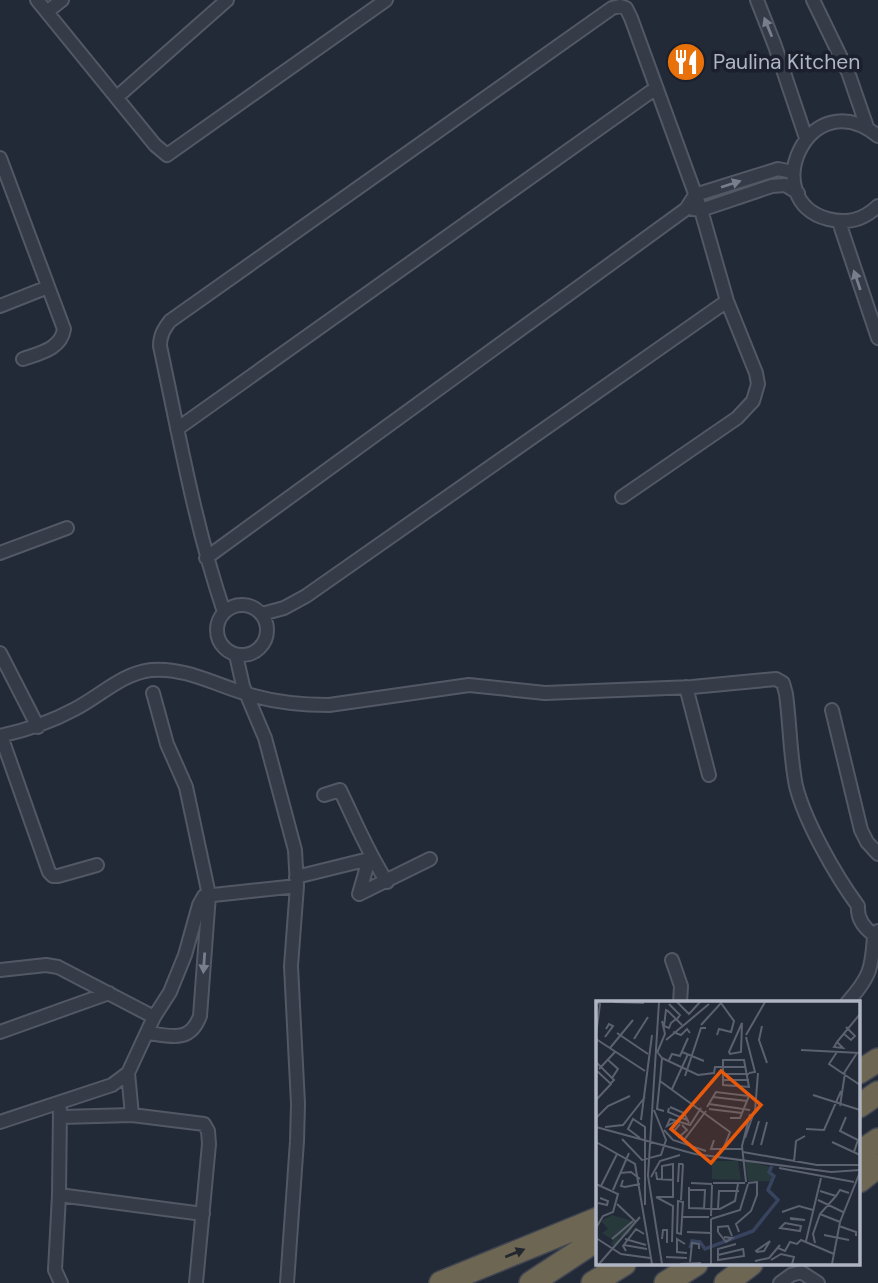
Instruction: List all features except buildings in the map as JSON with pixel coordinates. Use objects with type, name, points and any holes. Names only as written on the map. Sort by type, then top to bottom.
[{"type":"highway","points":[[860,1071],[878,1060]]},
{"type":"highway","points":[[860,1105],[878,1093]]},
{"type":"highway","points":[[860,1152],[878,1140]]},
{"type":"highway","points":[[860,1180],[878,1166]]},
{"type":"highway","points":[[441,1283],[596,1220]]},
{"type":"highway","points":[[531,1283],[596,1240]]},
{"type":"highway","points":[[593,1283],[621,1266]]},
{"type":"highway","points":[[666,1283],[693,1266]]},
{"type":"highway","points":[[726,1283],[748,1266]]},
{"type":"street","points":[[37,0],[155,145],[167,155],[386,0]]},
{"type":"street","points":[[48,12],[62,0]]},
{"type":"street","points":[[117,97],[227,0]]},
{"type":"street","points":[[757,0],[806,138]]},
{"type":"street","points":[[813,0],[848,72],[867,127]]},
{"type":"street","points":[[224,612],[206,558],[177,429],[160,346],[164,329],[170,321],[612,8],[623,6],[628,11],[701,210],[727,301],[757,373],[758,384],[753,401],[745,411],[622,498]]},
{"type":"street","points":[[177,429],[656,88]]},
{"type":"street","points":[[878,136],[867,127],[851,122],[835,122],[819,128],[806,138],[796,154],[793,172],[798,193],[806,206],[821,217],[839,222],[853,221],[867,216],[878,206]]},
{"type":"street","points":[[0,158],[63,322],[63,336],[48,350],[23,359]]},
{"type":"street","points":[[206,558],[685,209],[695,195],[778,169],[793,172]]},
{"type":"street","points":[[685,209],[701,210],[785,185],[798,193]]},
{"type":"street","points":[[839,222],[878,338]]},
{"type":"street","points":[[0,306],[48,287]]},
{"type":"street","points":[[262,614],[284,608],[306,596],[727,301]]},
{"type":"street","points":[[0,553],[67,528]]},
{"type":"street","points":[[248,605],[262,614],[268,631],[266,640],[254,653],[236,655],[222,645],[218,637],[219,620],[224,612],[231,607],[248,605]]},
{"type":"street","points":[[0,653],[38,727]]},
{"type":"street","points":[[236,655],[246,694],[265,738],[295,850],[297,882],[291,966],[298,1104],[287,1283]]},
{"type":"street","points":[[97,865],[58,876],[49,872],[0,736],[38,727],[76,709],[123,680],[148,671],[161,670],[197,676],[246,694],[307,705],[330,705],[469,685],[545,693],[686,687],[772,679],[783,683],[796,783],[801,801],[832,864],[858,906],[857,914],[866,929],[876,933],[872,964],[864,984],[849,1001]]},
{"type":"street","points":[[686,687],[709,775]]},
{"type":"street","points":[[148,1033],[175,1036],[187,1034],[197,1024],[201,1008],[209,895],[186,787],[167,744],[153,693]]},
{"type":"street","points":[[832,710],[861,830],[878,854]]},
{"type":"street","points":[[324,795],[340,790],[366,844],[369,858],[387,881]]},
{"type":"street","points":[[0,1122],[60,1110],[112,1085],[128,1073],[154,1017],[170,992],[185,955],[202,899],[209,895],[297,882],[369,858]]},
{"type":"street","points":[[369,858],[359,894],[430,859]]},
{"type":"street","points":[[672,960],[681,986],[680,1001]]},
{"type":"street","points":[[0,970],[53,965],[154,1017]]},
{"type":"street","points":[[0,1032],[109,993]]},
{"type":"street","points":[[128,1073],[132,1115]]},
{"type":"street","points":[[60,1110],[198,1122],[206,1127],[209,1144],[196,1283]]},
{"type":"street","points":[[60,1110],[55,1270],[61,1283]]},
{"type":"street","points":[[59,1195],[203,1214]]},
{"type":"street","points":[[780,1283],[801,1272],[818,1283]]},
{"type":"place","name":"Paulina Kitchen","points":[[686,62]]}]
